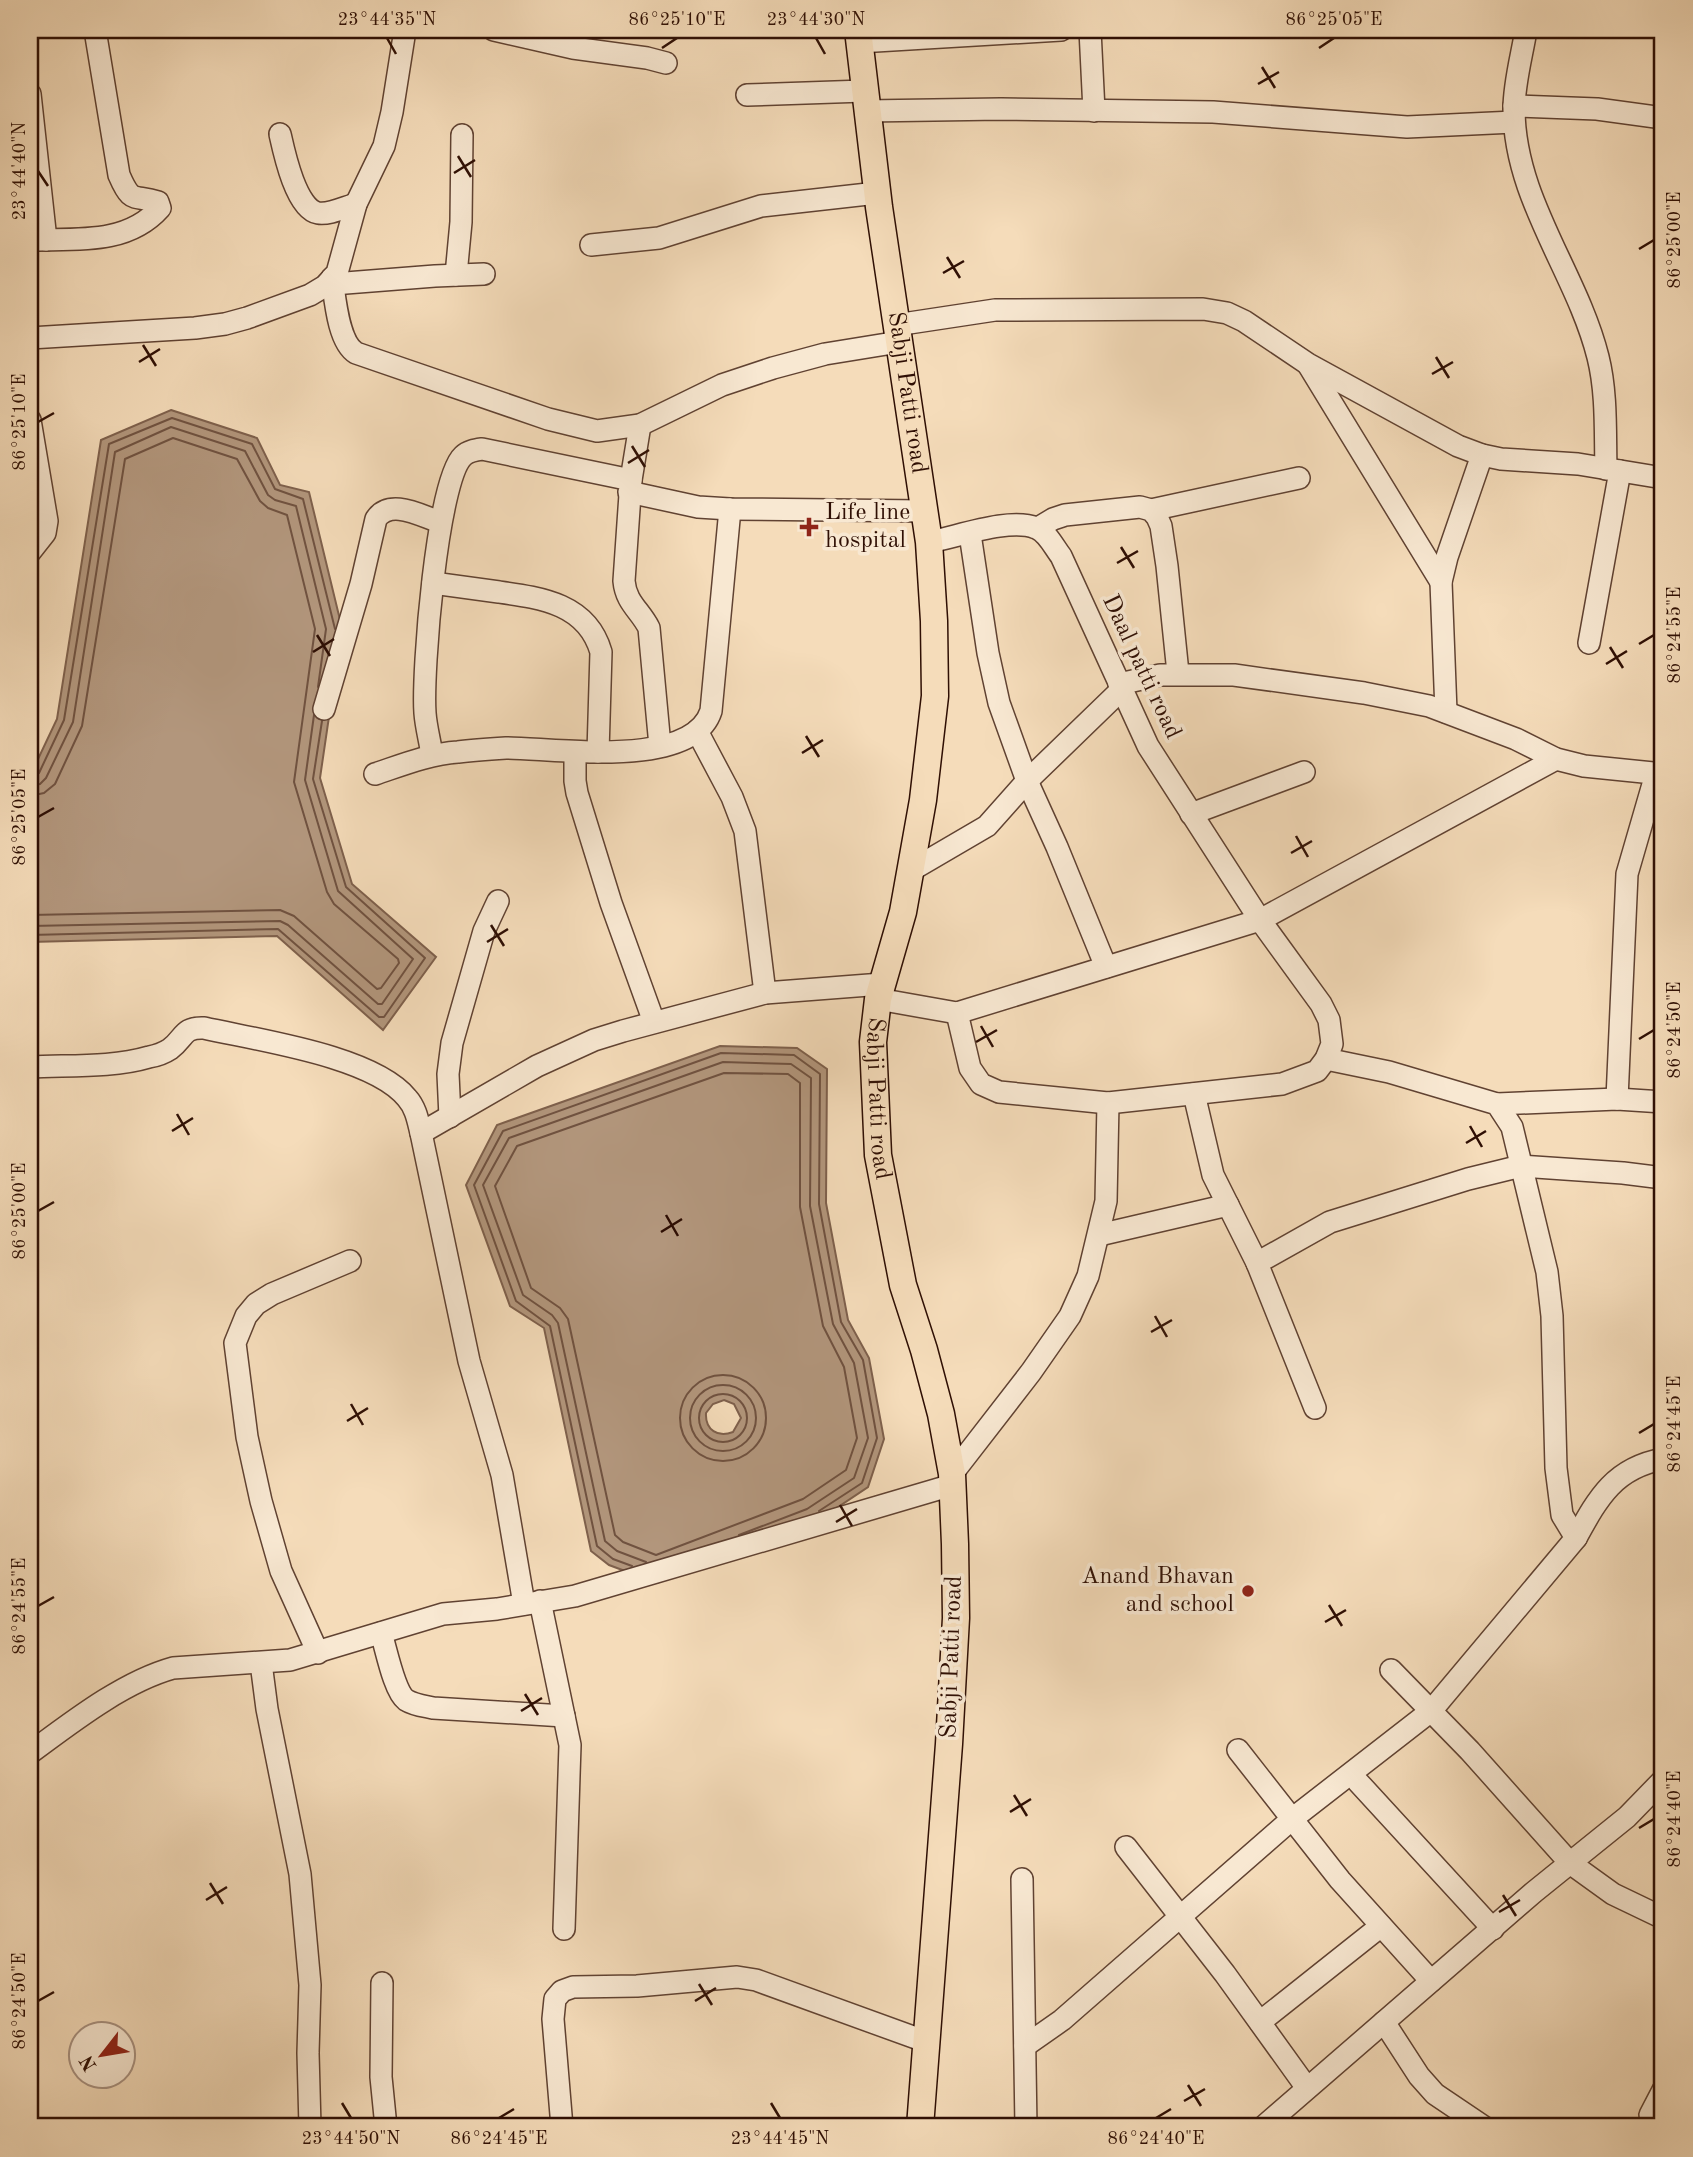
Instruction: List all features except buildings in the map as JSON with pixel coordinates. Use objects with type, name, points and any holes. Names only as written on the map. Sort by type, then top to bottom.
[{"type":"main road","name":"Sabji Patti road","points":[[858,36],[877,193],[925,511],[934,621],[935,696],[923,800],[903,912],[880,992],[873,1042],[878,1154],[903,1285],[925,1350],[941,1414],[952,1480],[956,1618],[920,2127]]},
{"type":"street","points":[[30,94],[38,241],[119,235],[132,229],[160,208],[158,202],[132,197],[124,188],[119,175],[95,30]]},
{"type":"street","points":[[30,338],[225,324],[310,295],[332,281],[337,273],[356,204],[384,146],[405,30]]},
{"type":"street","points":[[494,30],[573,48],[666,63]]},
{"type":"street","points":[[858,36],[1060,30]]},
{"type":"street","points":[[1090,30],[1094,111]]},
{"type":"street","points":[[1526,30],[1514,114],[1518,156],[1529,190],[1598,356],[1613,470],[1589,643]]},
{"type":"street","points":[[747,95],[1094,111],[1258,114],[1407,127],[1514,114],[1597,109],[1663,118]]},
{"type":"street","points":[[280,134],[292,178],[305,205],[318,213],[356,204]]},
{"type":"street","points":[[456,275],[461,222],[462,135]]},
{"type":"street","points":[[592,245],[659,238],[761,206],[877,193]]},
{"type":"street","points":[[332,281],[484,274]]},
{"type":"street","points":[[332,281],[342,335],[350,349],[356,353],[548,419],[597,431],[640,425],[722,385],[773,368],[898,333],[995,310],[1203,309],[1227,313],[1244,321],[1308,364],[1458,446],[1482,455],[1663,478]]},
{"type":"street","points":[[1308,364],[1441,582]]},
{"type":"street","points":[[30,420],[47,521],[45,533],[30,552]]},
{"type":"street","points":[[640,425],[630,486],[624,581],[625,594],[644,617],[649,628],[660,746]]},
{"type":"street","points":[[432,755],[425,714],[424,671],[440,522],[455,468],[461,457],[470,451],[482,449],[630,486],[698,507],[925,511]]},
{"type":"street","points":[[1446,712],[1441,582],[1482,455]]},
{"type":"street","points":[[929,542],[1001,526],[1023,525],[1038,528],[1065,515],[1140,507],[1151,510],[1299,478]]},
{"type":"street","points":[[324,709],[364,572],[376,519],[383,510],[394,508],[440,522]]},
{"type":"street","points":[[375,774],[432,755],[504,748],[575,752],[645,750],[686,738],[697,731],[708,722],[711,711],[730,509]]},
{"type":"street","points":[[1151,510],[1161,526],[1178,673]]},
{"type":"street","name":"Daal patti road","points":[[1038,528],[1061,556],[1148,746],[1260,920],[1321,1004],[1329,1020],[1332,1044],[1326,1059]]},
{"type":"street","points":[[970,534],[993,679],[1027,781],[1106,967]]},
{"type":"street","points":[[433,583],[537,597],[556,602],[577,615],[598,642],[601,652],[598,752]]},
{"type":"street","points":[[911,871],[987,826],[1027,781],[1120,687],[1160,674],[1234,675],[1364,693],[1429,706],[1516,738],[1556,759],[1584,766],[1660,774],[1627,874],[1617,1100]]},
{"type":"street","points":[[697,731],[732,797],[745,831],[765,993]]},
{"type":"street","points":[[575,752],[577,793],[611,903],[654,1023]]},
{"type":"street","points":[[421,1133],[537,1066],[594,1040],[765,993],[880,992],[957,1013],[1260,920],[1556,759]]},
{"type":"street","points":[[1191,814],[1304,772]]},
{"type":"street","points":[[450,1117],[448,1074],[452,1043],[484,931],[498,901]]},
{"type":"street","points":[[957,1013],[970,1068],[981,1084],[999,1092],[1108,1103],[1282,1084],[1317,1071],[1326,1059],[1389,1072],[1497,1104],[1617,1100],[1663,1102]]},
{"type":"street","points":[[30,1067],[127,1063],[169,1049],[193,1027],[204,1028],[317,1053],[375,1073],[406,1097],[414,1108],[469,1361],[502,1475],[532,1603],[570,1745],[564,1929]]},
{"type":"street","points":[[1194,1094],[1213,1175],[1257,1263],[1315,1408]]},
{"type":"street","points":[[30,1753],[86,1713],[157,1672],[173,1668],[290,1660],[443,1614],[575,1596],[952,1480],[1070,1316],[1088,1276],[1106,1201],[1108,1103]]},
{"type":"street","points":[[1497,1104],[1512,1127],[1547,1272],[1556,1468],[1562,1516],[1576,1538]]},
{"type":"street","points":[[1257,1263],[1330,1222],[1468,1179],[1521,1166],[1663,1178]]},
{"type":"street","points":[[1099,1235],[1228,1205]]},
{"type":"street","points":[[318,1653],[281,1572],[261,1501],[247,1437],[235,1343],[246,1316],[256,1304],[272,1294],[350,1261]]},
{"type":"street","points":[[1025,2046],[1062,2020],[1292,1819],[1431,1711],[1576,1538],[1597,1499],[1626,1471],[1663,1459]]},
{"type":"street","points":[[381,1633],[403,1698],[412,1703],[433,1708],[564,1716]]},
{"type":"street","points":[[261,1662],[267,1709],[300,1874],[310,1984],[310,2127]]},
{"type":"street","points":[[1391,1670],[1570,1863],[1613,1894],[1663,1918]]},
{"type":"street","points":[[1238,1749],[1340,1880],[1430,1981]]},
{"type":"street","points":[[1263,2127],[1430,1981],[1627,1817],[1663,1780]]},
{"type":"street","points":[[1358,1782],[1493,1929]]},
{"type":"street","points":[[1126,1847],[1182,1916],[1307,2088]]},
{"type":"street","points":[[1022,1879],[1026,2127]]},
{"type":"street","points":[[1260,2022],[1381,1926]]},
{"type":"street","points":[[562,2127],[553,2019],[555,1999],[562,1991],[573,1987],[637,1986],[737,1977],[756,1980],[927,2042]]},
{"type":"street","points":[[382,1983],[382,2077],[386,2127]]},
{"type":"street","points":[[1384,2022],[1419,2077],[1435,2094],[1484,2127]]},
{"type":"street","points":[[1653,2127],[1650,2115],[1663,2090]]},
{"type":"water","points":[[171,410],[257,438],[280,485],[309,492],[342,628],[320,778],[352,884],[436,957],[383,1030],[277,936],[30,942],[30,776],[57,719],[101,440]]},
{"type":"water","points":[[720,1046],[797,1048],[827,1069],[826,1203],[848,1320],[869,1358],[884,1439],[868,1487],[814,1523],[657,1583],[609,1565],[591,1551],[544,1328],[510,1306],[466,1185],[497,1125]],"holes":[[[724,1400],[734,1404],[741,1418],[733,1432],[722,1434],[710,1428],[706,1413],[713,1404]]]},
{"type":"place","name":"Life line hospital","points":[[809,527]]},
{"type":"place","name":"Anand Bhavan and school","points":[[1248,1591]]}]
